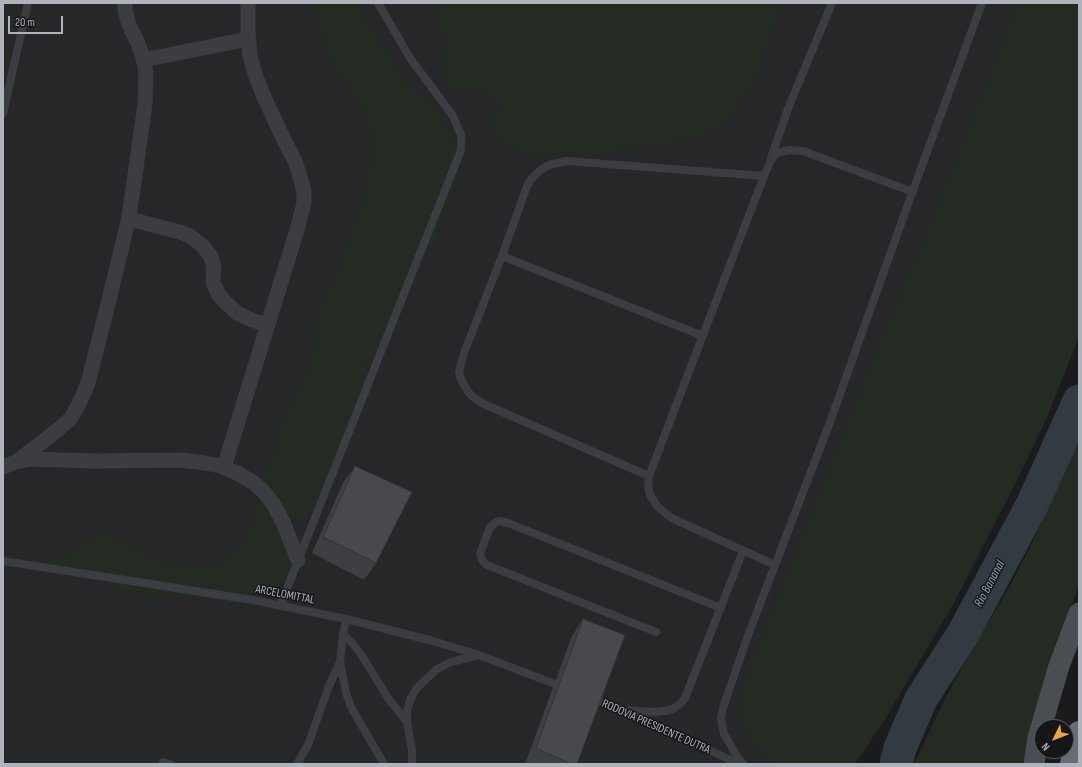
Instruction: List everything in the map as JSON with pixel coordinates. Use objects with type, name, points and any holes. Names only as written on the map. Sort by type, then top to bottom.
[{"type":"highway","points":[[1070,764],[1079,732]]},
{"type":"main road","points":[[1034,764],[1038,738],[1059,666],[1079,613]]},
{"type":"street","points":[[9,464],[33,449],[71,418],[88,383],[97,352],[128,219],[145,104],[146,73],[137,41],[129,25],[125,10],[125,3]]},
{"type":"street","points":[[224,467],[304,203],[302,182],[295,161],[256,77],[250,56],[248,39],[248,3]]},
{"type":"street","points":[[143,60],[248,39]]},
{"type":"street","points":[[128,219],[180,232],[190,236],[198,242],[211,256],[214,267],[214,282],[219,295],[236,313],[267,325]]},
{"type":"street","points":[[9,464],[31,459],[94,461],[181,460],[224,467],[249,480],[264,492],[274,505],[298,560]]},
{"type":"lane","points":[[3,113],[28,3]]},
{"type":"lane","points":[[280,606],[461,150],[461,135],[453,116],[410,58],[378,3]]},
{"type":"lane","points":[[775,565],[678,521],[664,512],[653,500],[650,495],[648,484],[649,476],[769,164],[789,106],[832,3]]},
{"type":"lane","points":[[743,764],[736,756],[724,734],[721,718],[723,708],[747,638],[830,422],[982,3]]},
{"type":"lane","points":[[769,164],[772,158],[778,153],[789,150],[803,151],[913,192]]},
{"type":"lane","points":[[649,476],[486,405],[477,400],[464,387],[460,379],[459,371],[461,361],[502,256],[526,189],[530,180],[542,169],[549,165],[567,161],[764,176]]},
{"type":"lane","points":[[502,256],[703,336]]},
{"type":"lane","points":[[656,632],[487,565],[482,560],[480,554],[490,527],[500,521],[508,523],[721,608]]},
{"type":"lane","points":[[624,710],[656,712],[665,711],[680,704],[685,698],[743,550]]},
{"type":"lane","name":"ARCELOMITTAL","points":[[3,561],[238,598],[346,619],[433,641],[479,655],[555,684]]},
{"type":"lane","points":[[346,619],[340,662],[346,693],[352,707],[384,764]]},
{"type":"lane","points":[[343,634],[354,645],[388,698],[407,722]]},
{"type":"lane","points":[[412,764],[412,750],[407,722],[407,711],[410,700],[416,689],[437,669],[451,662],[479,655]]},
{"type":"lane","points":[[297,764],[308,745],[329,686],[340,662]]},
{"type":"lane","name":"RODOVIA PRESIDENTE DUTRA","points":[[595,700],[624,710],[739,764]]},
{"type":"shaded area","points":[[3,3],[1079,3],[808,764],[3,764]]},
{"type":"shaded area","points":[[313,3],[357,3],[368,23],[388,50],[410,88],[436,108],[446,121],[458,149],[460,161],[457,182],[436,238],[431,247],[412,267],[382,342],[369,359],[366,366],[364,383],[323,490],[313,509],[295,527],[292,533],[292,565],[289,574],[280,589],[253,600],[237,603],[226,603],[198,598],[147,597],[137,595],[102,580],[66,575],[37,559],[55,559],[71,553],[94,535],[102,532],[113,535],[148,559],[197,568],[209,567],[224,562],[235,553],[244,542],[257,502],[261,477],[274,449],[282,421],[312,357],[314,321],[321,300],[341,260],[355,217],[360,208],[363,185],[371,160],[371,137],[366,121],[350,90],[340,79],[326,55],[316,20]]},
{"type":"shaded area","points":[[433,3],[784,3],[761,65],[749,91],[731,116],[716,129],[695,139],[662,145],[622,151],[547,155],[530,158],[504,144],[488,125],[490,118],[504,107],[497,99],[474,88],[461,90],[454,89],[448,85],[441,68],[440,59],[443,51],[449,45],[440,28]]},
{"type":"shaded area","points":[[1017,3],[1079,3],[1079,337],[1045,422],[954,603],[887,716],[855,764],[777,764],[752,741],[741,720],[737,703],[753,658],[877,347],[931,221]]},
{"type":"shaded area","points":[[1079,437],[1079,584],[1037,719],[1034,719],[1034,728],[1023,764],[914,764],[947,695],[974,646],[1008,590],[1033,541]]},
{"type":"building","points":[[355,466],[412,492],[376,563],[323,537]]},
{"type":"building","points":[[583,619],[625,635],[577,764],[571,764],[536,748]]},
{"type":"waterway","name":"Rio Bananal","points":[[896,764],[900,748],[921,699],[963,634],[1032,505],[1079,401]]}]
